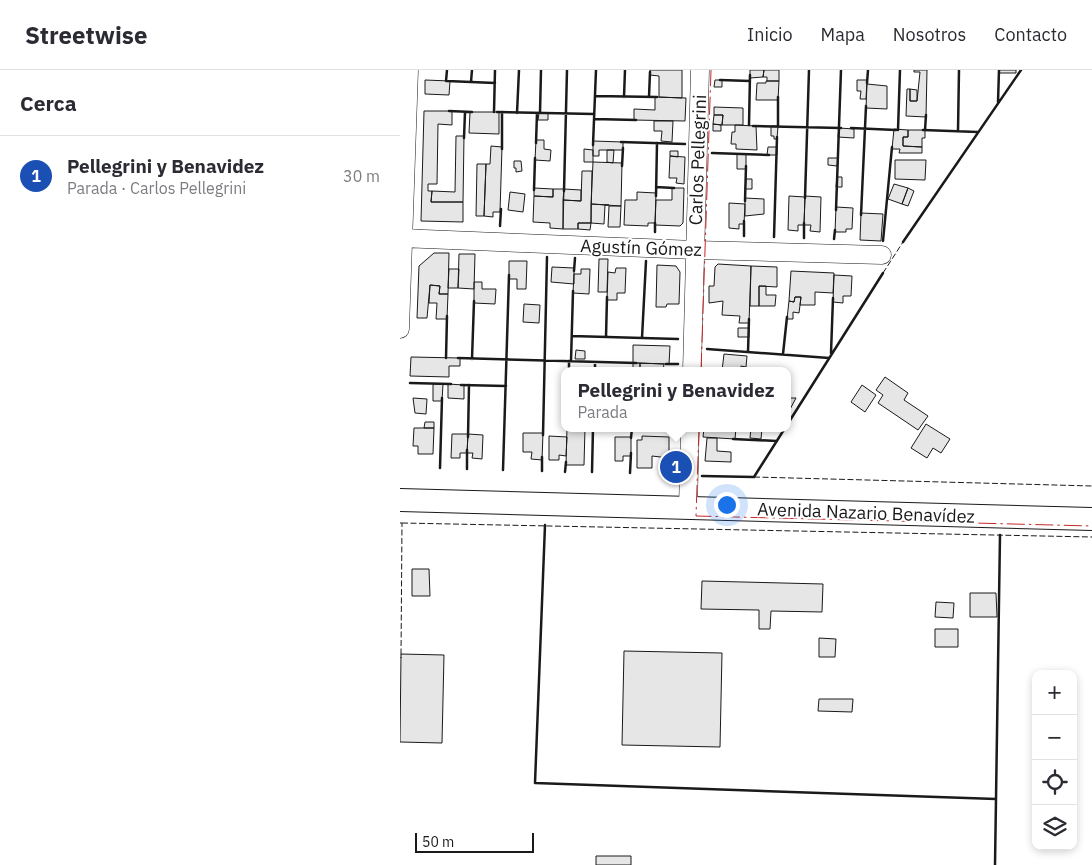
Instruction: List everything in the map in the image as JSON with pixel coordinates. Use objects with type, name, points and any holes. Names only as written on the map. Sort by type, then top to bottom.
[{"type":"main road","name":"Avenida Nazario Benavídez","points":[[400,500],[1092,519]]},
{"type":"street","points":[[400,329],[409,70]]},
{"type":"street","name":"Carlos Pellegrini","points":[[692,367],[700,70]]},
{"type":"street","name":"Agustín Gómez","points":[[402,238],[695,250],[882,255]]},
{"type":"street","points":[[688,508],[690,432]]},
{"type":"building","points":[[650,70],[682,70],[682,98],[659,97],[659,76],[650,75]]},
{"type":"building","points":[[750,70],[764,70],[763,77],[750,78]]},
{"type":"building","points":[[764,70],[779,70],[779,81],[767,81],[767,77],[763,77]]},
{"type":"building","points":[[914,70],[927,70],[926,117],[906,116],[907,89],[910,89],[910,101],[917,101],[920,72],[914,72]]},
{"type":"building","points":[[999,70],[1016,70],[1016,73],[999,73]]},
{"type":"building","points":[[425,80],[450,81],[449,95],[425,94]]},
{"type":"building","points":[[715,80],[722,80],[722,87],[714,87]]},
{"type":"building","points":[[857,80],[867,80],[866,99],[860,99],[861,91],[857,91]]},
{"type":"building","points":[[766,81],[779,81],[778,100],[756,100],[757,83],[766,83]]},
{"type":"building","points":[[867,84],[887,86],[887,109],[866,108]]},
{"type":"building","points":[[910,89],[917,90],[917,101],[910,101]]},
{"type":"building","points":[[655,97],[686,98],[685,121],[634,120],[634,109],[655,110]]},
{"type":"building","points":[[714,107],[743,108],[743,125],[722,125],[723,115],[714,115]]},
{"type":"building","points":[[424,111],[452,111],[452,125],[438,124],[437,184],[428,184],[428,191],[432,191],[431,202],[463,202],[463,222],[421,221]]},
{"type":"building","points":[[470,112],[499,112],[499,134],[469,133]]},
{"type":"building","points":[[539,113],[548,113],[548,120],[538,120]]},
{"type":"building","points":[[714,115],[723,115],[722,125],[713,124]]},
{"type":"building","points":[[654,121],[673,121],[672,142],[661,141],[662,131],[654,131]]},
{"type":"building","points":[[713,124],[721,125],[721,131],[713,131]]},
{"type":"building","points":[[735,125],[756,126],[757,150],[736,149],[736,144],[731,144]]},
{"type":"building","points":[[771,126],[778,126],[777,139],[771,136]]},
{"type":"building","points":[[839,128],[854,129],[854,138],[838,137]]},
{"type":"building","points":[[894,129],[908,130],[908,137],[903,137],[903,146],[922,147],[922,153],[899,153],[900,149],[892,149]]},
{"type":"building","points":[[908,130],[925,130],[925,138],[922,138],[922,147],[903,146],[903,137],[908,137]]},
{"type":"building","points":[[456,136],[464,136],[463,202],[431,202],[432,191],[455,192]]},
{"type":"building","points":[[536,140],[544,140],[544,149],[551,150],[550,161],[535,160]]},
{"type":"building","points":[[593,141],[623,142],[623,150],[599,150],[599,156],[593,156]]},
{"type":"building","points":[[491,146],[502,147],[500,212],[493,212],[493,217],[484,216],[486,164],[490,164]]},
{"type":"building","points":[[768,147],[777,147],[777,155],[767,155]]},
{"type":"building","points":[[584,149],[593,150],[593,162],[584,162]]},
{"type":"building","points":[[607,150],[614,150],[613,163],[607,162]]},
{"type":"building","points":[[670,151],[678,151],[678,157],[670,156]]},
{"type":"building","points":[[737,154],[746,154],[746,169],[737,169]]},
{"type":"building","points":[[670,156],[685,157],[684,184],[676,183],[677,178],[669,178]]},
{"type":"building","points":[[828,158],[838,158],[837,166],[828,165]]},
{"type":"building","points":[[895,160],[926,160],[925,180],[895,179]]},
{"type":"building","points":[[514,161],[521,161],[522,171],[516,172]]},
{"type":"building","points":[[593,162],[622,163],[621,206],[591,204]]},
{"type":"building","points":[[477,164],[486,164],[484,216],[476,216]]},
{"type":"building","points":[[582,171],[592,171],[591,223],[578,223],[578,229],[563,229],[563,200],[581,201]]},
{"type":"building","points":[[837,177],[842,177],[842,187],[836,187]]},
{"type":"building","points":[[746,179],[752,179],[752,189],[745,189]]},
{"type":"building","points":[[894,184],[908,188],[902,204],[888,199]]},
{"type":"building","points":[[534,188],[553,189],[553,197],[534,196]]},
{"type":"building","points":[[672,188],[684,188],[683,223],[680,226],[655,225],[656,200],[672,200]]},
{"type":"building","points":[[908,188],[914,191],[908,206],[902,204]]},
{"type":"building","points":[[553,189],[564,189],[563,229],[550,228],[550,223],[533,222],[534,196],[553,197]]},
{"type":"building","points":[[564,189],[581,190],[581,201],[563,200]]},
{"type":"building","points":[[510,192],[525,194],[523,212],[508,210]]},
{"type":"building","points":[[637,192],[656,193],[655,223],[648,223],[648,226],[624,225],[625,200],[637,200]]},
{"type":"building","points":[[789,196],[805,197],[804,225],[798,225],[798,231],[788,230]]},
{"type":"building","points":[[805,196],[821,197],[820,232],[810,231],[811,225],[804,225]]},
{"type":"building","points":[[745,198],[764,199],[764,214],[745,216]]},
{"type":"building","points":[[729,203],[745,204],[744,224],[739,224],[739,229],[729,228]]},
{"type":"building","points":[[591,204],[609,205],[605,205],[604,224],[591,223]]},
{"type":"building","points":[[609,206],[621,206],[620,227],[608,227]]},
{"type":"building","points":[[836,207],[853,208],[852,229],[846,229],[846,232],[835,232]]},
{"type":"building","points":[[861,213],[883,214],[881,241],[860,240]]},
{"type":"building","points":[[578,223],[591,223],[590,230],[578,229]]},
{"type":"building","points":[[434,253],[449,253],[448,294],[439,294],[440,286],[430,285],[427,318],[417,318],[419,266]]},
{"type":"building","points":[[459,254],[475,254],[474,289],[458,288]]},
{"type":"building","points":[[599,259],[608,259],[607,292],[598,292]]},
{"type":"building","points":[[509,261],[527,261],[526,289],[517,289],[517,279],[509,279]]},
{"type":"building","points":[[718,264],[751,266],[749,323],[739,323],[740,316],[722,315],[723,301],[709,303],[709,286],[714,286],[715,267]]},
{"type":"building","points":[[657,265],[676,266],[680,272],[679,304],[667,304],[666,307],[656,307]]},
{"type":"building","points":[[751,266],[777,267],[777,287],[759,286],[759,306],[750,306]]},
{"type":"building","points":[[552,267],[574,268],[574,284],[551,282]]},
{"type":"building","points":[[616,268],[626,268],[625,293],[617,293],[617,300],[607,300],[608,272],[615,273]]},
{"type":"building","points":[[449,269],[459,269],[458,288],[448,288]]},
{"type":"building","points":[[581,269],[590,269],[589,294],[573,293],[574,274],[581,274]]},
{"type":"building","points":[[791,271],[834,273],[833,293],[815,292],[815,305],[800,305],[801,297],[795,297],[794,302],[789,301]]},
{"type":"building","points":[[834,275],[852,276],[851,296],[843,296],[843,303],[833,302]]},
{"type":"building","points":[[474,282],[482,282],[482,289],[496,289],[495,304],[474,303]]},
{"type":"building","points":[[430,285],[440,286],[439,294],[448,294],[447,319],[436,319],[437,303],[429,303]]},
{"type":"building","points":[[759,286],[766,286],[766,295],[776,295],[775,306],[759,306]]},
{"type":"building","points":[[795,297],[801,297],[799,313],[793,312],[793,319],[787,319],[789,301],[794,302]]},
{"type":"building","points":[[524,304],[540,305],[539,323],[523,322]]},
{"type":"building","points":[[738,328],[749,328],[749,337],[738,337]]},
{"type":"building","points":[[633,345],[670,346],[669,364],[633,363]]},
{"type":"building","points":[[576,350],[585,351],[585,359],[575,359]]},
{"type":"building","points":[[724,354],[747,356],[746,367],[722,367]]},
{"type":"building","points":[[411,357],[460,358],[460,366],[449,366],[449,377],[410,376]]},
{"type":"building","points":[[633,363],[640,363],[640,367],[633,367]]},
{"type":"building","points":[[640,363],[664,364],[664,367],[640,367]]},
{"type":"building","points":[[885,377],[908,393],[904,400],[928,416],[918,430],[878,403],[883,395],[876,390]]},
{"type":"building","points":[[433,384],[443,384],[442,401],[433,401]]},
{"type":"building","points":[[448,384],[464,385],[464,399],[448,398]]},
{"type":"building","points":[[862,385],[876,395],[865,412],[851,402]]},
{"type":"building","points":[[413,398],[427,399],[426,414],[415,413]]},
{"type":"building","points":[[791,398],[796,398],[791,407]]},
{"type":"building","points":[[425,422],[434,422],[434,428],[424,428]]},
{"type":"building","points":[[926,424],[950,439],[941,453],[933,448],[927,458],[911,448]]},
{"type":"building","points":[[414,428],[434,428],[433,454],[418,454],[418,446],[413,446]]},
{"type":"building","points":[[567,432],[585,432],[584,465],[566,465]]},
{"type":"building","points":[[704,432],[736,432],[735,439],[703,437]]},
{"type":"building","points":[[751,432],[762,432],[761,439],[750,438]]},
{"type":"building","points":[[523,433],[543,433],[542,460],[531,459],[532,452],[523,452]]},
{"type":"building","points":[[452,434],[468,434],[467,453],[460,453],[460,458],[451,458]]},
{"type":"building","points":[[468,434],[483,435],[482,459],[472,458],[473,453],[467,453]]},
{"type":"building","points":[[549,436],[567,437],[566,456],[559,455],[559,460],[549,460]]},
{"type":"building","points":[[642,436],[669,437],[669,458],[652,456],[652,468],[637,468],[637,440],[642,440]]},
{"type":"building","points":[[615,437],[631,437],[631,456],[623,456],[623,461],[615,461]]},
{"type":"building","points":[[707,438],[717,438],[717,451],[731,452],[731,462],[705,461]]},
{"type":"building","points":[[412,569],[429,569],[430,596],[412,596]]},
{"type":"building","points":[[702,581],[823,584],[822,612],[771,611],[770,629],[759,629],[759,610],[701,609]]},
{"type":"building","points":[[970,593],[996,593],[997,617],[970,617]]},
{"type":"building","points":[[936,602],[954,603],[953,618],[935,617]]},
{"type":"building","points":[[935,629],[958,629],[958,647],[935,647]]},
{"type":"building","points":[[819,638],[836,639],[835,657],[819,657]]},
{"type":"building","points":[[624,651],[722,653],[720,747],[622,745]]},
{"type":"building","points":[[401,654],[444,655],[442,743],[400,742]]},
{"type":"building","points":[[819,699],[853,699],[852,712],[818,711]]},
{"type":"building","points":[[596,856],[631,856],[631,865],[596,865]]},
{"type":"fence","points":[[883,273],[903,242]]},
{"type":"fence","points":[[754,477],[1092,486]]},
{"type":"fence","points":[[400,523],[402,523],[401,658]]},
{"type":"fence","points":[[402,523],[1092,537]]},
{"type":"wall","points":[[446,81],[447,70]]},
{"type":"wall","points":[[471,82],[472,70]]},
{"type":"wall","points":[[494,112],[495,70]]},
{"type":"wall","points":[[517,113],[519,70]]},
{"type":"wall","points":[[540,113],[541,70]]},
{"type":"wall","points":[[564,191],[567,70]]},
{"type":"wall","points":[[593,145],[596,70]]},
{"type":"wall","points":[[624,97],[625,70]]},
{"type":"wall","points":[[805,198],[809,70]]},
{"type":"wall","points":[[836,210],[841,70]]},
{"type":"wall","points":[[867,83],[868,70]]},
{"type":"wall","points":[[898,130],[900,70]]},
{"type":"wall","points":[[958,131],[959,70]]},
{"type":"wall","points":[[998,102],[999,70]]},
{"type":"wall","points":[[903,242],[1021,70]]},
{"type":"wall","points":[[649,97],[650,72]]},
{"type":"wall","points":[[749,125],[750,75]]},
{"type":"wall","points":[[720,80],[750,81]]},
{"type":"wall","points":[[447,81],[495,83]]},
{"type":"wall","points":[[595,96],[657,97]]},
{"type":"wall","points":[[778,97],[778,127]]},
{"type":"wall","points":[[861,215],[866,106]]},
{"type":"wall","points":[[449,111],[472,112]]},
{"type":"wall","points":[[464,138],[465,112]]},
{"type":"wall","points":[[497,112],[594,114]]},
{"type":"wall","points":[[502,112],[502,149]]},
{"type":"wall","points":[[536,143],[537,113]]},
{"type":"wall","points":[[925,130],[926,115]]},
{"type":"wall","points":[[594,119],[636,120]]},
{"type":"wall","points":[[753,126],[841,128]]},
{"type":"wall","points":[[851,128],[896,130]]},
{"type":"wall","points":[[923,130],[978,132]]},
{"type":"wall","points":[[774,237],[777,137]]},
{"type":"wall","points":[[621,142],[685,144]]},
{"type":"wall","points":[[656,196],[657,143]]},
{"type":"wall","points":[[883,241],[892,147]]},
{"type":"wall","points":[[622,166],[623,148]]},
{"type":"wall","points":[[712,153],[769,155]]},
{"type":"wall","points":[[534,190],[535,158]]},
{"type":"wall","points":[[745,201],[746,166]]},
{"type":"wall","points":[[656,187],[674,188]]},
{"type":"wall","points":[[500,226],[501,209]]},
{"type":"wall","points":[[744,221],[744,236]]},
{"type":"wall","points":[[655,223],[655,232]]},
{"type":"wall","points":[[804,223],[804,238]]},
{"type":"wall","points":[[834,239],[835,230]]},
{"type":"wall","points":[[543,435],[547,257]]},
{"type":"wall","points":[[574,271],[575,258]]},
{"type":"wall","points":[[642,338],[646,261]]},
{"type":"wall","points":[[791,419],[883,273]]},
{"type":"wall","points":[[503,470],[509,275]]},
{"type":"wall","points":[[571,361],[573,291]]},
{"type":"wall","points":[[606,337],[607,297]]},
{"type":"wall","points":[[831,353],[833,298]]},
{"type":"wall","points":[[472,359],[474,301]]},
{"type":"wall","points":[[446,358],[447,316]]},
{"type":"wall","points":[[783,354],[787,317]]},
{"type":"wall","points":[[748,352],[749,319]]},
{"type":"wall","points":[[572,336],[678,339]]},
{"type":"wall","points":[[707,349],[829,358]]},
{"type":"wall","points":[[458,358],[636,363]]},
{"type":"wall","points":[[569,361],[569,367]]},
{"type":"wall","points":[[595,362],[595,367]]},
{"type":"wall","points":[[666,364],[678,364]]},
{"type":"wall","points":[[410,383],[451,384]]},
{"type":"wall","points":[[461,385],[506,386]]},
{"type":"wall","points":[[468,437],[469,385]]},
{"type":"wall","points":[[440,468],[442,398]]},
{"type":"wall","points":[[592,472],[593,432]]},
{"type":"wall","points":[[631,438],[632,432]]},
{"type":"wall","points":[[702,476],[754,477],[782,432]]},
{"type":"wall","points":[[733,439],[777,441]]},
{"type":"wall","points":[[467,450],[467,469]]},
{"type":"wall","points":[[630,473],[631,453]]},
{"type":"wall","points":[[542,457],[542,471]]},
{"type":"wall","points":[[565,472],[566,462]]},
{"type":"wall","points":[[545,525],[535,783],[996,799]]},
{"type":"wall","points":[[995,865],[1000,535]]},
{"type":"power","points":[[701,367],[711,70]]},
{"type":"power","points":[[699,432],[696,516],[1092,526]]},
{"type":"place","name":"Pellegrini y Benavidez","points":[[676,467]]}]
